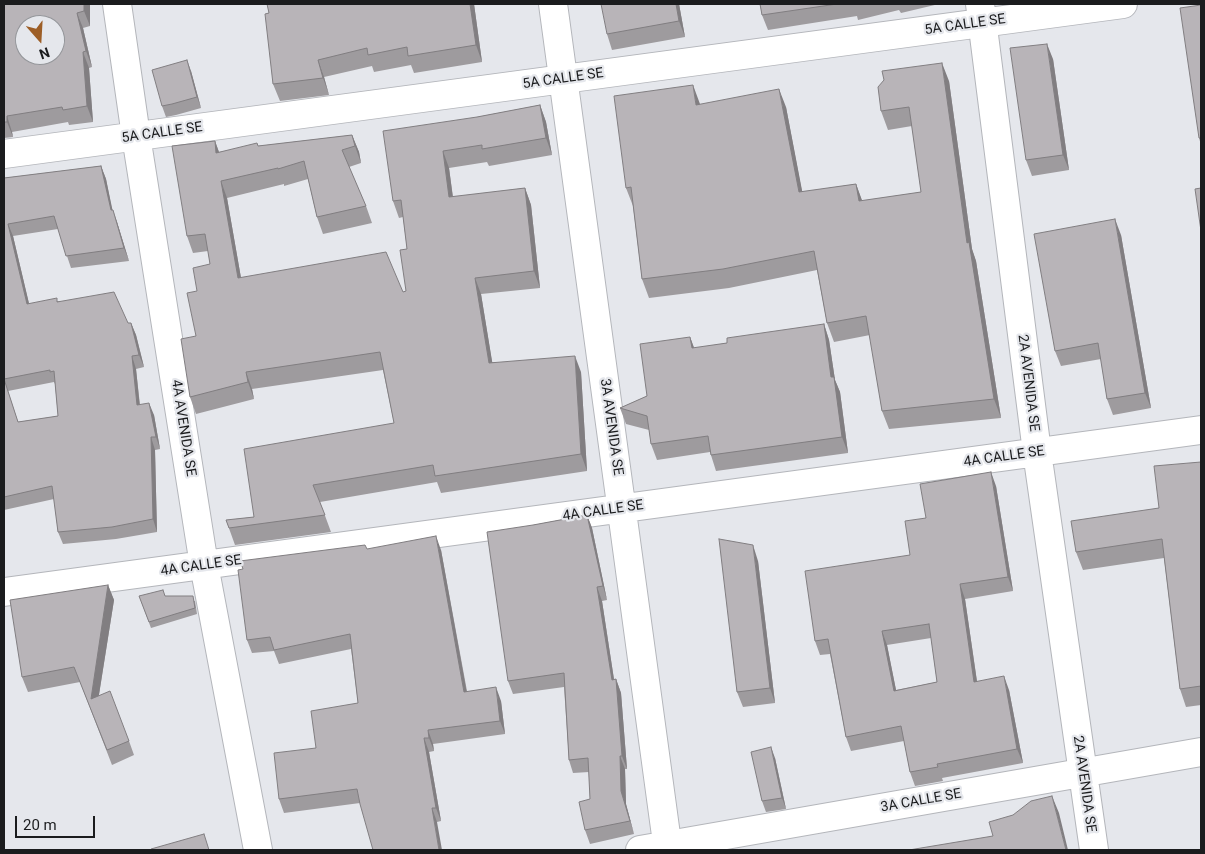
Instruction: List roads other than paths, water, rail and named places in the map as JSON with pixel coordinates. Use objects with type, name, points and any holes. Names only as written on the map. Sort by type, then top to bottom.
[{"type":"street","name":"4A AVENIDA SE","points":[[117,4],[204,565],[258,850]]},
{"type":"street","name":"3A AVENIDA SE","points":[[553,4],[668,847]]},
{"type":"street","name":"5A CALLE SE","points":[[4,154],[563,79],[981,13],[1123,4]]},
{"type":"street","name":"2A AVENIDA SE","points":[[981,13],[1037,452],[1094,850]]},
{"type":"street","name":"4A CALLE SE","points":[[4,592],[1201,430]]},
{"type":"street","name":"3A CALLE SE","points":[[640,850],[668,847],[1201,752]]}]
